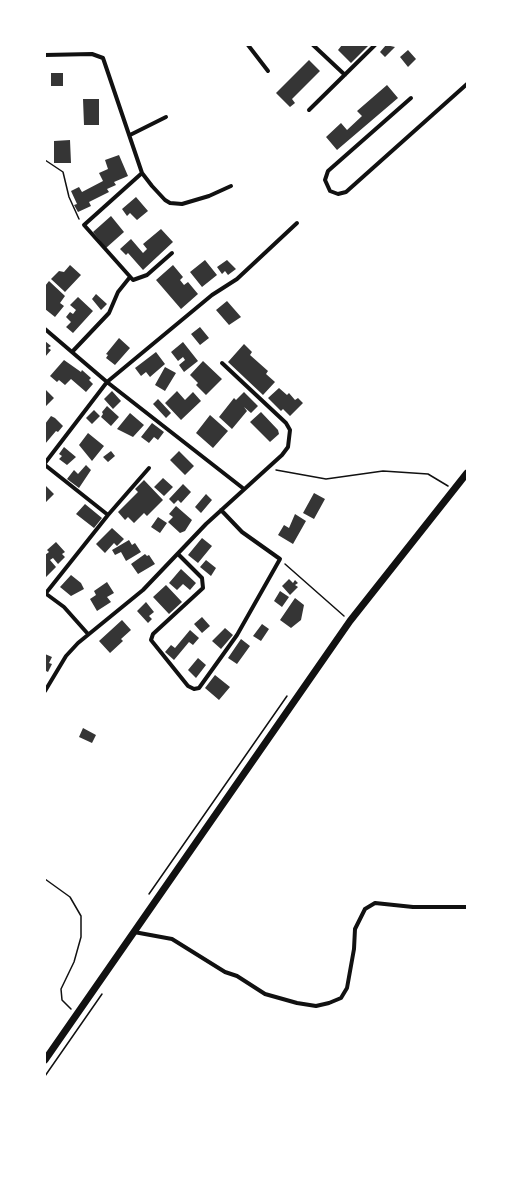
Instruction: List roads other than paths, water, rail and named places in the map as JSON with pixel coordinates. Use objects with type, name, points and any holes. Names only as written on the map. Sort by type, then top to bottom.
[{"type":"street","points":[[248,45],[268,71]]},
{"type":"street","points":[[313,45],[345,75]]},
{"type":"street","points":[[309,110],[375,45]]},
{"type":"street","points":[[45,55],[92,54],[103,58],[142,173],[165,200],[174,204],[182,204],[231,186]]},
{"type":"street","points":[[411,98],[328,171],[325,180],[330,190],[338,194],[346,192],[467,84]]},
{"type":"street","points":[[130,135],[166,117]]},
{"type":"street","points":[[142,173],[84,226],[130,277],[135,280],[147,275],[172,253]]},
{"type":"street","points":[[108,515],[45,464],[107,382],[212,295],[237,279],[297,222]]},
{"type":"street","points":[[72,352],[109,313],[118,292],[130,277]]},
{"type":"street","points":[[45,329],[107,382],[244,489]]},
{"type":"street","points":[[45,691],[69,652],[88,634],[137,595],[221,510],[282,455],[288,447],[290,430],[286,423],[222,363]]},
{"type":"street","points":[[88,634],[64,607],[45,593],[108,515],[149,468]]},
{"type":"street","points":[[45,1060],[350,621],[467,472]]},
{"type":"street","points":[[178,554],[202,578],[203,588],[153,634],[150,640],[188,686],[194,689],[199,688],[237,635],[280,559],[242,532],[221,510]]},
{"type":"street","points":[[134,932],[172,939],[225,972],[237,976],[265,994],[296,1003],[316,1006],[341,998],[347,988],[354,949],[355,929],[365,909],[375,903],[413,907],[467,907]]}]
